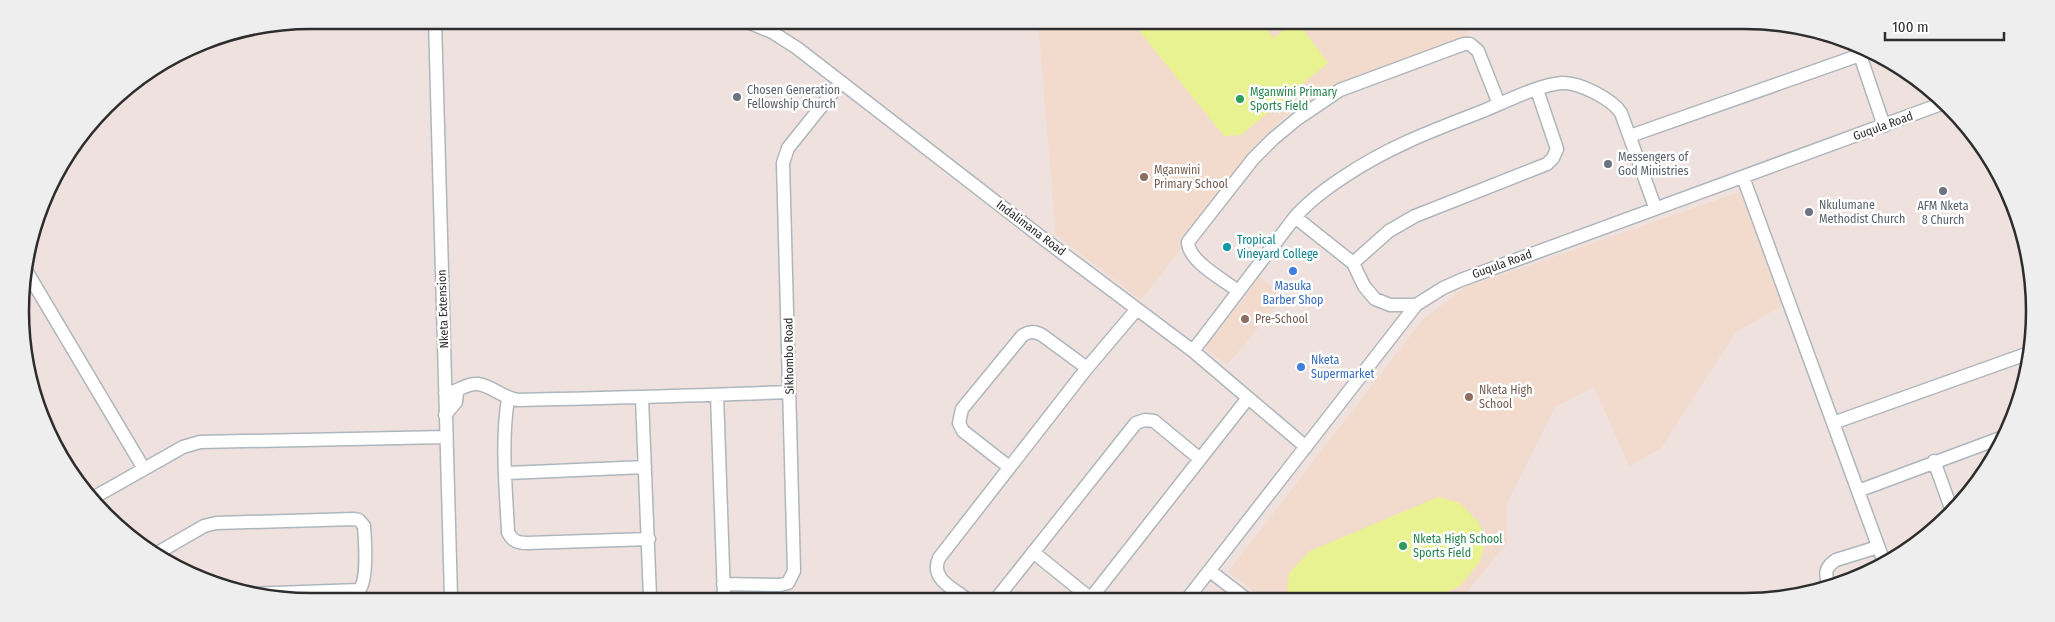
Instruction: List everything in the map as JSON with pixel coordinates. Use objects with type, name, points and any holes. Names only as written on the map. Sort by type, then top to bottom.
[{"type":"street","name":"Nketa Extension","points":[[435,29],[451,392],[446,415],[451,593]]},
{"type":"street","name":"Indalimana Road","points":[[764,29],[790,43],[1193,351],[1306,447]]},
{"type":"street","points":[[1238,291],[1194,258],[1188,247],[1188,242],[1252,160],[1297,119],[1340,90],[1464,44],[1470,44],[1478,51],[1499,104]]},
{"type":"street","points":[[1630,136],[1861,54]]},
{"type":"street","points":[[1862,55],[1884,126]]},
{"type":"street","name":"Sikhombo Road","points":[[723,584],[780,585],[788,583],[795,564],[783,174],[785,154],[800,131],[841,82]]},
{"type":"street","points":[[1193,351],[1295,217],[1314,197],[1370,159],[1405,142],[1537,90],[1557,84],[1569,83],[1604,98],[1618,108],[1630,136],[1654,207]]},
{"type":"street","points":[[1353,263],[1389,231],[1415,216],[1543,166],[1550,161],[1556,154],[1557,145],[1537,90]]},
{"type":"street","name":"Guqula Road","points":[[1192,593],[1416,305],[1443,288],[1461,280],[1654,207],[1743,177],[1937,105]]},
{"type":"street","points":[[1743,177],[1882,557]]},
{"type":"street","points":[[1295,217],[1353,263],[1364,286],[1375,299],[1390,305],[1416,305]]},
{"type":"street","points":[[31,278],[144,469]]},
{"type":"street","points":[[959,593],[938,575],[936,572],[937,562],[1087,368],[1137,309]]},
{"type":"street","points":[[1009,467],[964,431],[959,423],[962,409],[1027,332],[1036,332],[1042,335],[1087,368]]},
{"type":"street","points":[[1833,423],[2023,355]]},
{"type":"street","points":[[451,392],[465,385],[479,384],[508,399],[642,398],[665,395],[789,392]]},
{"type":"street","points":[[717,395],[724,593]]},
{"type":"street","points":[[642,398],[650,593]]},
{"type":"street","points":[[1094,593],[1248,398]]},
{"type":"street","points":[[508,399],[505,431],[508,532],[511,538],[517,542],[527,543],[649,539]]},
{"type":"street","points":[[1001,593],[1136,423],[1145,420],[1154,421],[1200,459]]},
{"type":"street","points":[[98,495],[183,447],[209,440],[446,436]]},
{"type":"street","points":[[1858,491],[1995,440]]},
{"type":"street","points":[[1934,462],[1950,504]]},
{"type":"street","points":[[506,473],[645,467]]},
{"type":"street","points":[[162,550],[204,526],[216,523],[359,520],[364,526],[364,578],[359,590],[289,593]]},
{"type":"street","points":[[1827,581],[1826,569],[1836,560],[1878,547]]},
{"type":"street","points":[[1033,552],[1084,593]]},
{"type":"street","points":[[1210,571],[1239,593]]},
{"type":"shaded area","name":"Mganwini Primary School","points":[[1039,29],[1466,29],[1469,39],[1339,87],[1281,119],[1141,300],[1056,235]]},
{"type":"shaded area","name":"Nketa High School","points":[[1740,192],[1783,305],[1736,332],[1661,448],[1629,466],[1594,387],[1555,407],[1507,503],[1507,543],[1466,593],[1256,593],[1228,572],[1423,319],[1464,288]]},
{"type":"shaded area","name":"Pre-School","points":[[1260,277],[1284,297],[1227,365],[1206,349],[1207,341]]},
{"type":"green space","name":"Mganwini Primary Sports Field","points":[[1140,29],[1266,29],[1274,38],[1284,29],[1303,29],[1328,63],[1241,135],[1224,136],[1140,32]]},
{"type":"green space","name":"Nketa High School Sports Field","points":[[1438,497],[1460,503],[1479,523],[1486,542],[1479,563],[1460,586],[1445,593],[1287,593],[1289,573],[1310,551]]},
{"type":"place","name":"Chosen Generation Fellowship Church","points":[[737,97]]},
{"type":"place","name":"Mganwini Primary Sports Field","points":[[1240,99]]},
{"type":"place","name":"Messengers of God Ministries","points":[[1608,164]]},
{"type":"place","name":"Mganwini Primary School","points":[[1144,177]]},
{"type":"place","name":"AFM Nketa 8 Church","points":[[1943,191]]},
{"type":"place","name":"Nkulumane Methodist Church","points":[[1809,212]]},
{"type":"place","name":"Tropical Vineyard College","points":[[1227,247]]},
{"type":"place","name":"Masuka Barber Shop","points":[[1293,271]]},
{"type":"place","name":"Pre-School","points":[[1245,319]]},
{"type":"place","name":"Nketa Supermarket","points":[[1301,367]]},
{"type":"place","name":"Nketa High School","points":[[1469,397]]},
{"type":"place","name":"Nketa High School Sports Field","points":[[1403,546]]}]
